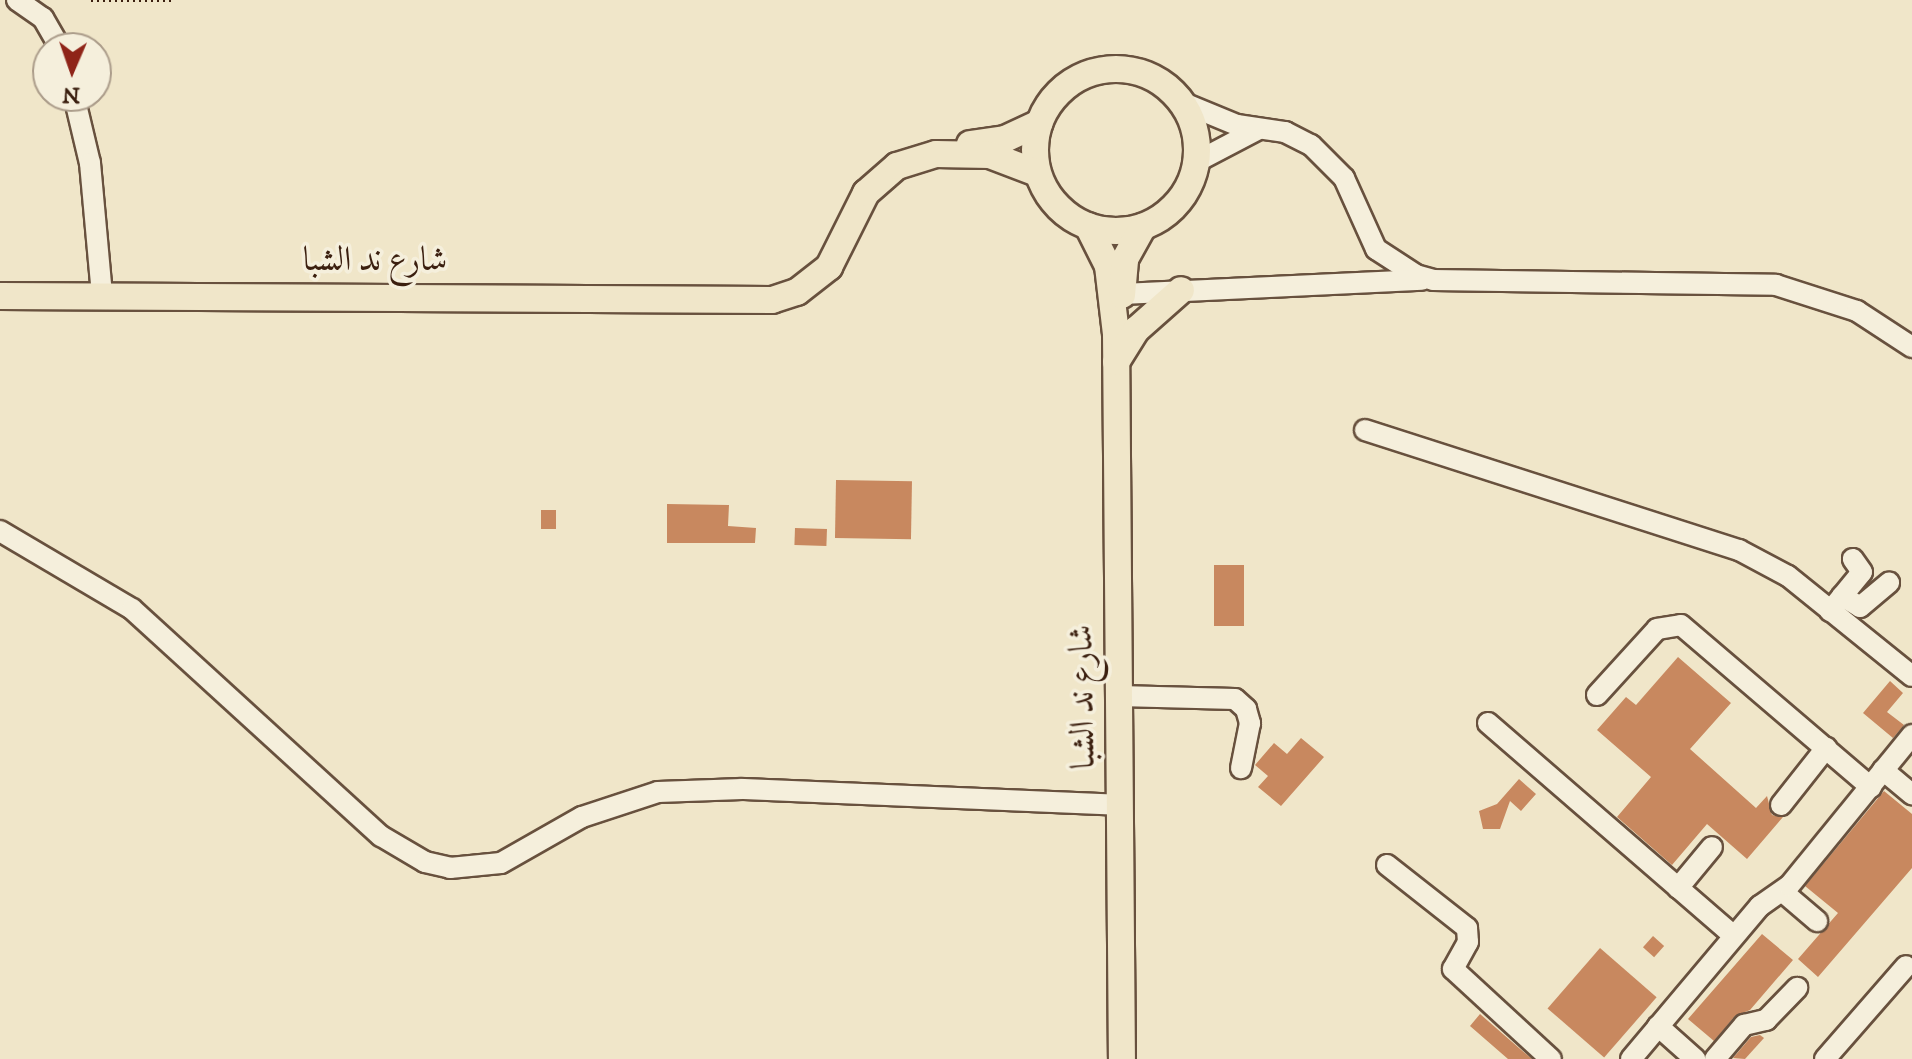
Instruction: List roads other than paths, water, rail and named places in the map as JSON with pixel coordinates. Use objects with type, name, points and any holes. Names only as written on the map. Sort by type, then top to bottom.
[{"type":"main road","points":[[1106,70],[1154,79],[1181,102],[1193,124],[1196,162],[1175,206],[1143,227],[1116,231],[1088,226],[1056,205],[1037,173],[1039,123],[1070,83],[1106,70]]},
{"type":"main road","name":"شارع ند الشبا","points":[[750,299],[800,280],[818,265],[854,192],[882,163],[920,148],[1005,139],[1039,123]]},
{"type":"main road","name":"شارع ند الشبا","points":[[0,296],[750,299],[791,295],[820,277],[837,256],[866,193],[910,160],[936,154],[990,155],[1037,173]]},
{"type":"main road","name":"شارع ند الشبا","points":[[1088,226],[1108,266],[1116,334],[1122,1059]]},
{"type":"main road","name":"شارع ند الشبا","points":[[1116,334],[1125,259],[1143,227]]},
{"type":"main road","points":[[1116,362],[1136,330],[1181,290]]},
{"type":"street","points":[[17,0],[44,9],[53,32]]},
{"type":"street","points":[[1181,102],[1257,130],[1285,132],[1323,155],[1344,178],[1376,249],[1394,265],[1433,280]]},
{"type":"street","points":[[78,112],[91,171],[102,295]]},
{"type":"street","points":[[1196,162],[1257,130]]},
{"type":"street","points":[[1122,294],[1433,280],[1776,285],[1857,311],[1912,347]]},
{"type":"street","points":[[1365,430],[1739,550],[1836,604],[1912,676]]},
{"type":"street","points":[[0,531],[73,569],[132,609],[381,836],[425,862],[450,868],[501,863],[582,817],[658,792],[742,789],[1120,805]]},
{"type":"street","points":[[1836,604],[1862,572],[1853,559]]},
{"type":"street","points":[[1836,604],[1864,606],[1889,583]]},
{"type":"street","points":[[1597,695],[1657,629],[1675,624],[1826,748],[1877,779],[1912,794]]},
{"type":"street","points":[[1119,696],[1235,699],[1246,709],[1250,723],[1241,768]]},
{"type":"street","points":[[1488,723],[1734,936]]},
{"type":"street","points":[[1631,1059],[1760,906],[1783,892],[1912,735]]},
{"type":"street","points":[[1781,805],[1826,748]]},
{"type":"street","points":[[1678,888],[1712,847]]},
{"type":"street","points":[[1387,865],[1467,928],[1469,937],[1453,962],[1455,972],[1551,1059]]},
{"type":"street","points":[[1783,892],[1817,921]]},
{"type":"street","points":[[1825,1059],[1906,966]]},
{"type":"street","points":[[1715,1059],[1744,1025],[1770,1018],[1797,988]]},
{"type":"street","points":[[1658,1026],[1695,1059]]}]
